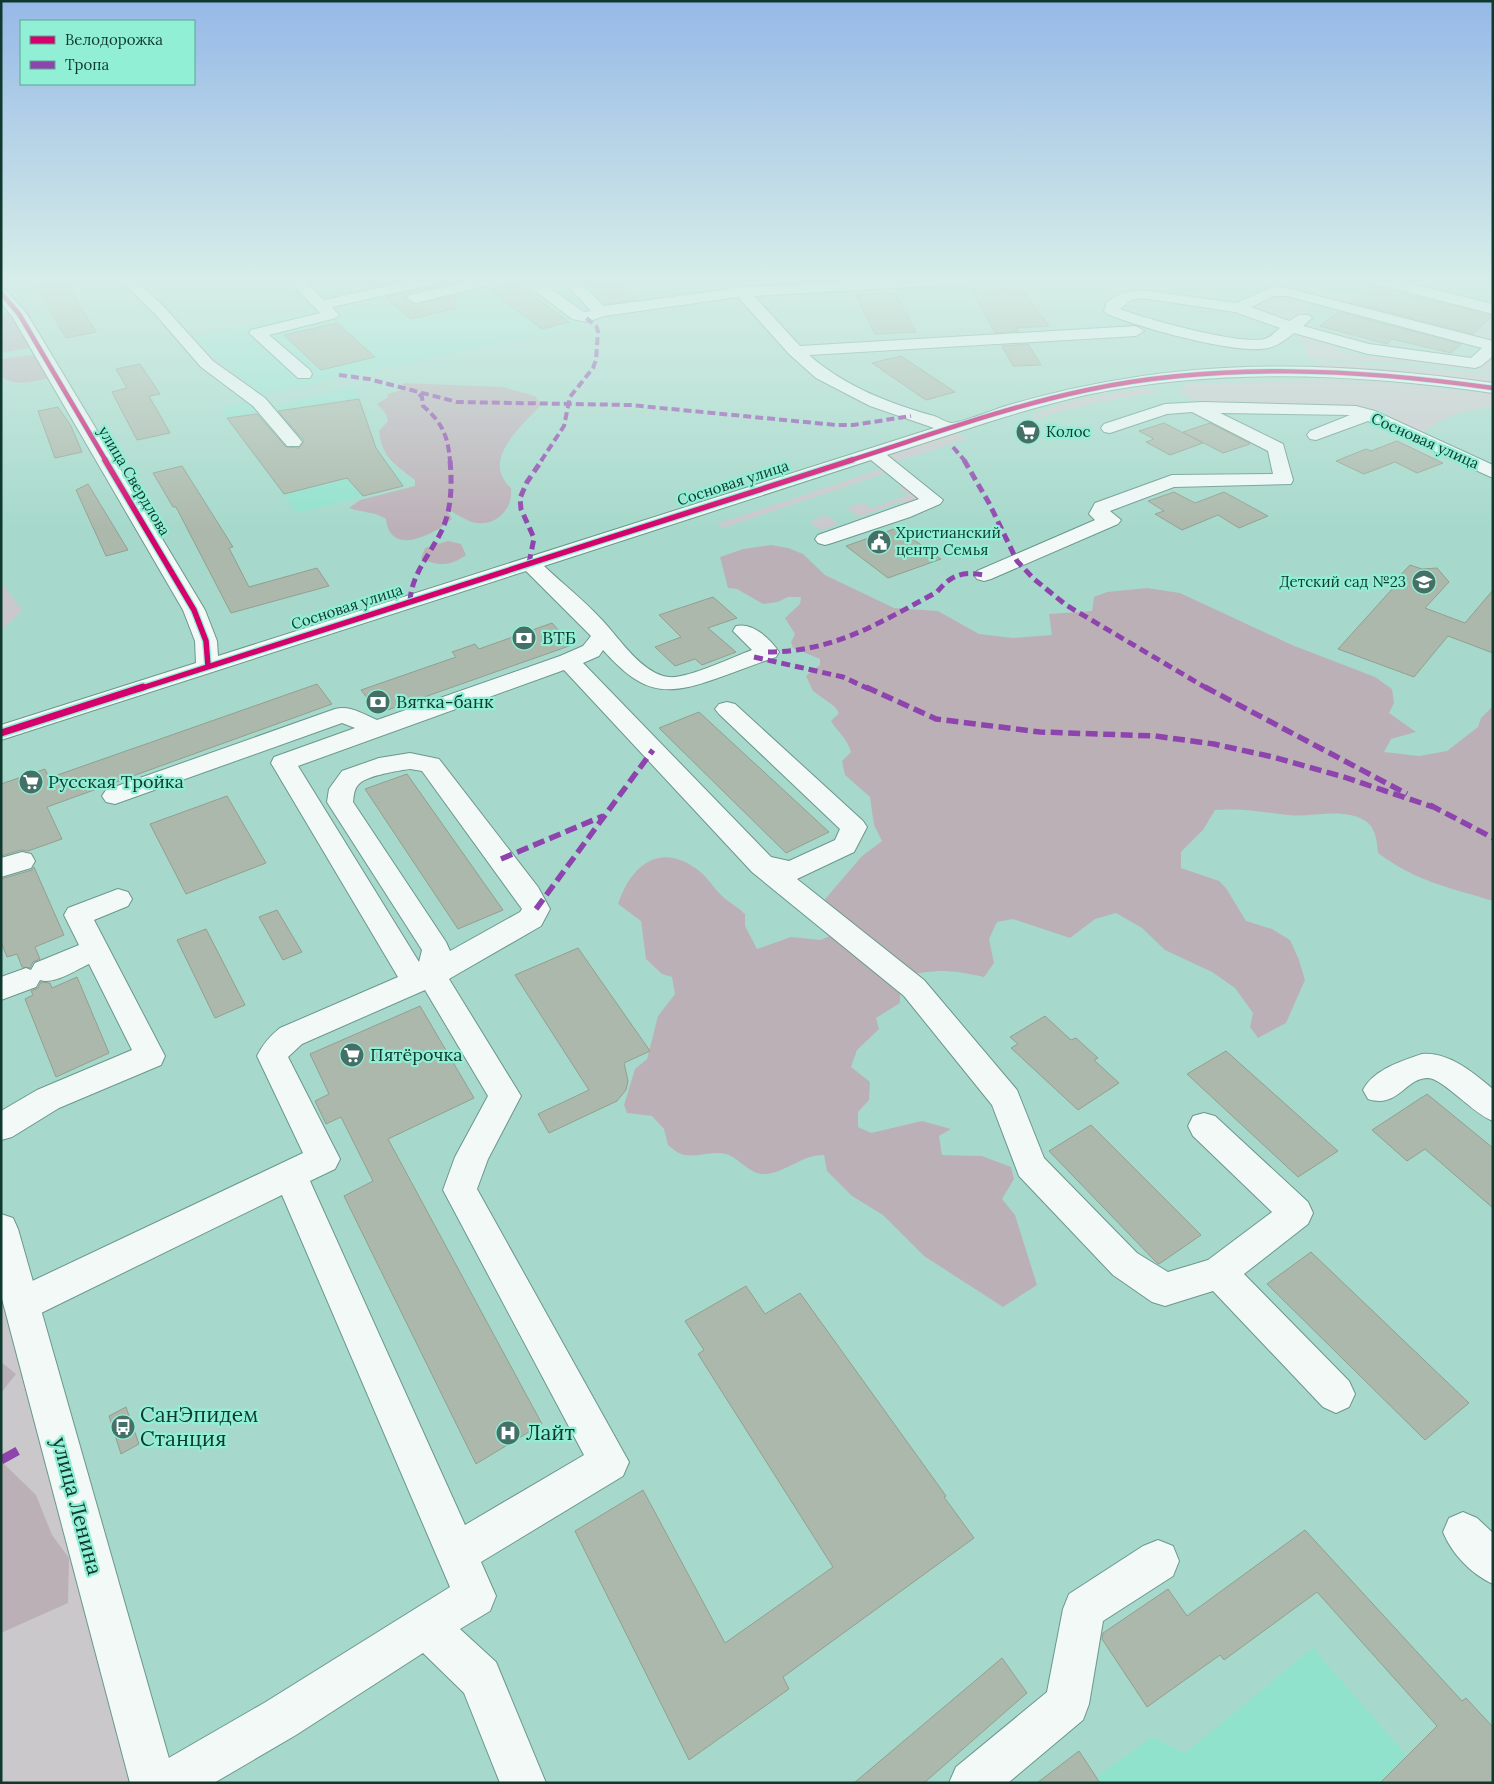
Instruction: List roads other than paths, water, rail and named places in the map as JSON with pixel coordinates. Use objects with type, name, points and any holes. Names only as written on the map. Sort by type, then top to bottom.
[{"type":"street","name":"улица Свердлова","points":[[48,363],[194,610],[206,641],[208,666]]},
{"type":"street","points":[[206,363],[259,402],[293,442]]},
{"type":"street","points":[[291,363],[304,374]]},
{"type":"street","points":[[810,363],[823,374],[878,403],[911,416],[933,420],[949,429]]},
{"type":"street","points":[[823,374],[840,369]]},
{"type":"street","name":"Сосновая улица","points":[[1,733],[873,453],[1050,399],[1096,389],[1156,380],[1235,374],[1341,374],[1493,388]]},
{"type":"street","points":[[984,575],[1111,520],[1099,514],[1102,507],[1172,481],[1284,480],[1277,448],[1195,407],[1156,380]]},
{"type":"street","name":"Сосновая улица","points":[[1110,428],[1164,409],[1195,407],[1337,409],[1369,415],[1488,466]]},
{"type":"street","points":[[1316,435],[1369,415]]},
{"type":"street","points":[[824,539],[904,513],[933,500],[873,453]]},
{"type":"street","points":[[528,564],[596,626],[602,637],[649,678],[662,683],[676,685],[768,652],[744,631]]},
{"type":"street","points":[[456,1554],[609,1462],[460,1190],[472,1157],[505,1096],[424,978],[283,763],[568,661],[591,651],[602,637]]},
{"type":"street","points":[[568,661],[762,865],[914,988],[1006,1099],[1031,1166],[1125,1264],[1165,1290],[1219,1273],[1296,1213],[1204,1126]]},
{"type":"street","points":[[727,709],[854,827],[845,846],[792,871],[762,865]]},
{"type":"street","points":[[115,796],[343,714],[376,729]]},
{"type":"street","points":[[22,1304],[323,1159],[272,1056],[279,1046],[291,1036],[424,978],[531,919],[536,909],[528,894],[430,765],[410,761],[388,764],[351,778],[342,789],[340,802],[436,949],[424,978]]},
{"type":"street","points":[[1,1127],[48,1099],[150,1056],[78,914],[118,899]]},
{"type":"street","points":[[24,980],[95,950]]},
{"type":"street","points":[[1379,1090],[1406,1073],[1428,1066],[1446,1072],[1493,1108]]},
{"type":"street","points":[[169,1783],[280,1719],[475,1596],[290,1175]]},
{"type":"street","name":"улица Ленина","points":[[1,1229],[153,1783]]},
{"type":"street","points":[[1219,1273],[1336,1394]]},
{"type":"street","points":[[1463,1532],[1493,1563]]},
{"type":"street","points":[[972,1783],[1067,1704],[1084,1609],[1158,1561]]},
{"type":"street","points":[[426,1626],[480,1678],[523,1783]]},
{"type":"place","name":"Колос","points":[[1028,432]]},
{"type":"place","name":"Христианский центр Семья","points":[[879,542]]},
{"type":"place","name":"Детский сад №23","points":[[1424,582]]},
{"type":"place","name":"ВТБ","points":[[524,638]]},
{"type":"place","name":"Вятка-банк","points":[[378,702]]},
{"type":"place","name":"Русская Тройка","points":[[31,782]]},
{"type":"place","name":"Пятёрочка","points":[[352,1055]]},
{"type":"place","name":"СанЭпидем Станция","points":[[123,1427]]},
{"type":"place","name":"Лайт","points":[[508,1433]]}]
